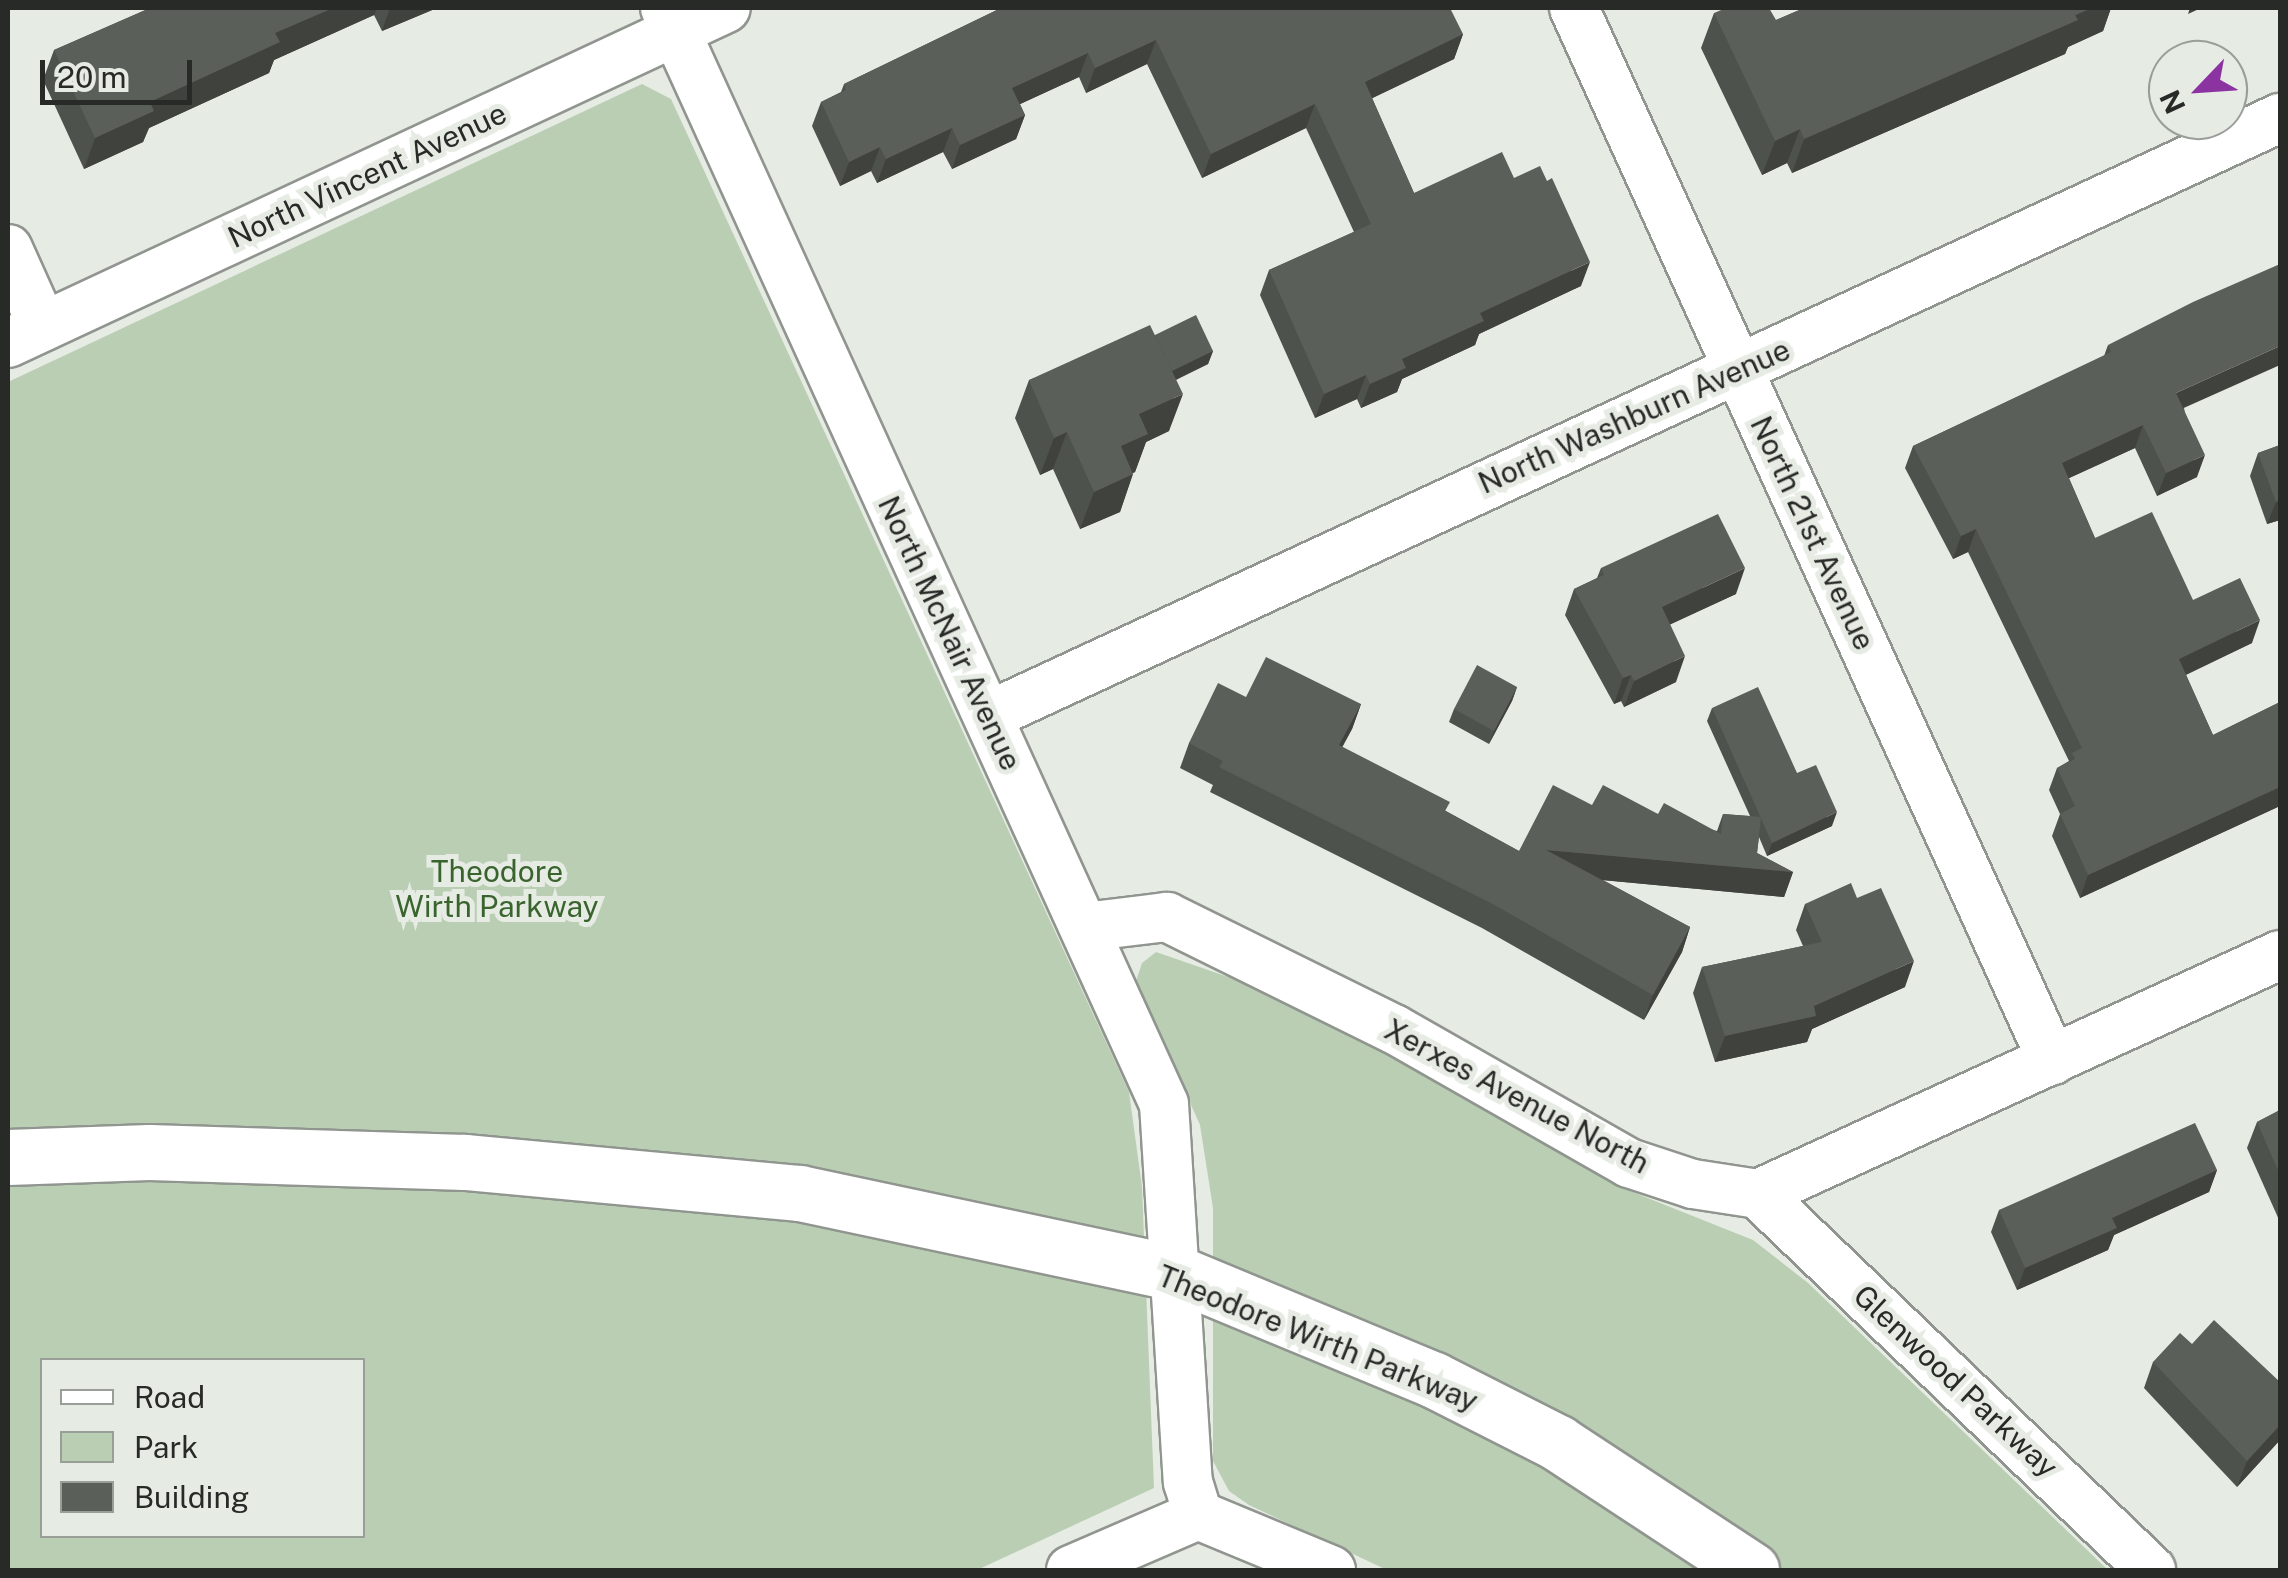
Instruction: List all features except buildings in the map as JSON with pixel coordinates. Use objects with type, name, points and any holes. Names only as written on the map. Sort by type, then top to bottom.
[{"type":"street","name":"North Vincent Avenue","points":[[25,335],[670,19],[726,8]]},
{"type":"street","name":"North 21st Avenue","points":[[1574,8],[2052,1060]]},
{"type":"street","name":"North McNair Avenue","points":[[670,19],[1164,1104],[1176,1273]]},
{"type":"street","name":"North Washburn Avenue","points":[[988,716],[2280,118]]},
{"type":"street","points":[[8,249],[25,335]]},
{"type":"street","name":"Xerxes Avenue North","points":[[1084,927],[1167,917],[1394,1029],[1629,1163],[1693,1184],[1758,1194]]},
{"type":"street","points":[[1758,1194],[2280,955]]},
{"type":"street","name":"Theodore Wirth Parkway","points":[[8,1157],[149,1152],[466,1162],[800,1193],[1176,1273],[1434,1380],[1558,1443],[1751,1570]]},
{"type":"street","name":"Glenwood Parkway","points":[[1758,1194],[2151,1570]]},
{"type":"street","points":[[1176,1273],[1188,1482],[1198,1515]]},
{"type":"street","points":[[1071,1570],[1198,1515],[1331,1570]]},
{"type":"green space","name":"Theodore Wirth Parkway","points":[[642,84],[671,99],[1129,1092],[1142,1187],[1154,1488],[977,1570],[8,1570],[8,382]]},
{"type":"green space","points":[[1156,952],[1234,979],[1385,1051],[1620,1187],[1753,1240],[1808,1283],[2108,1570],[1387,1570],[1249,1505],[1229,1491],[1213,1461],[1213,1208],[1200,1125],[1136,981],[1142,963]]}]
